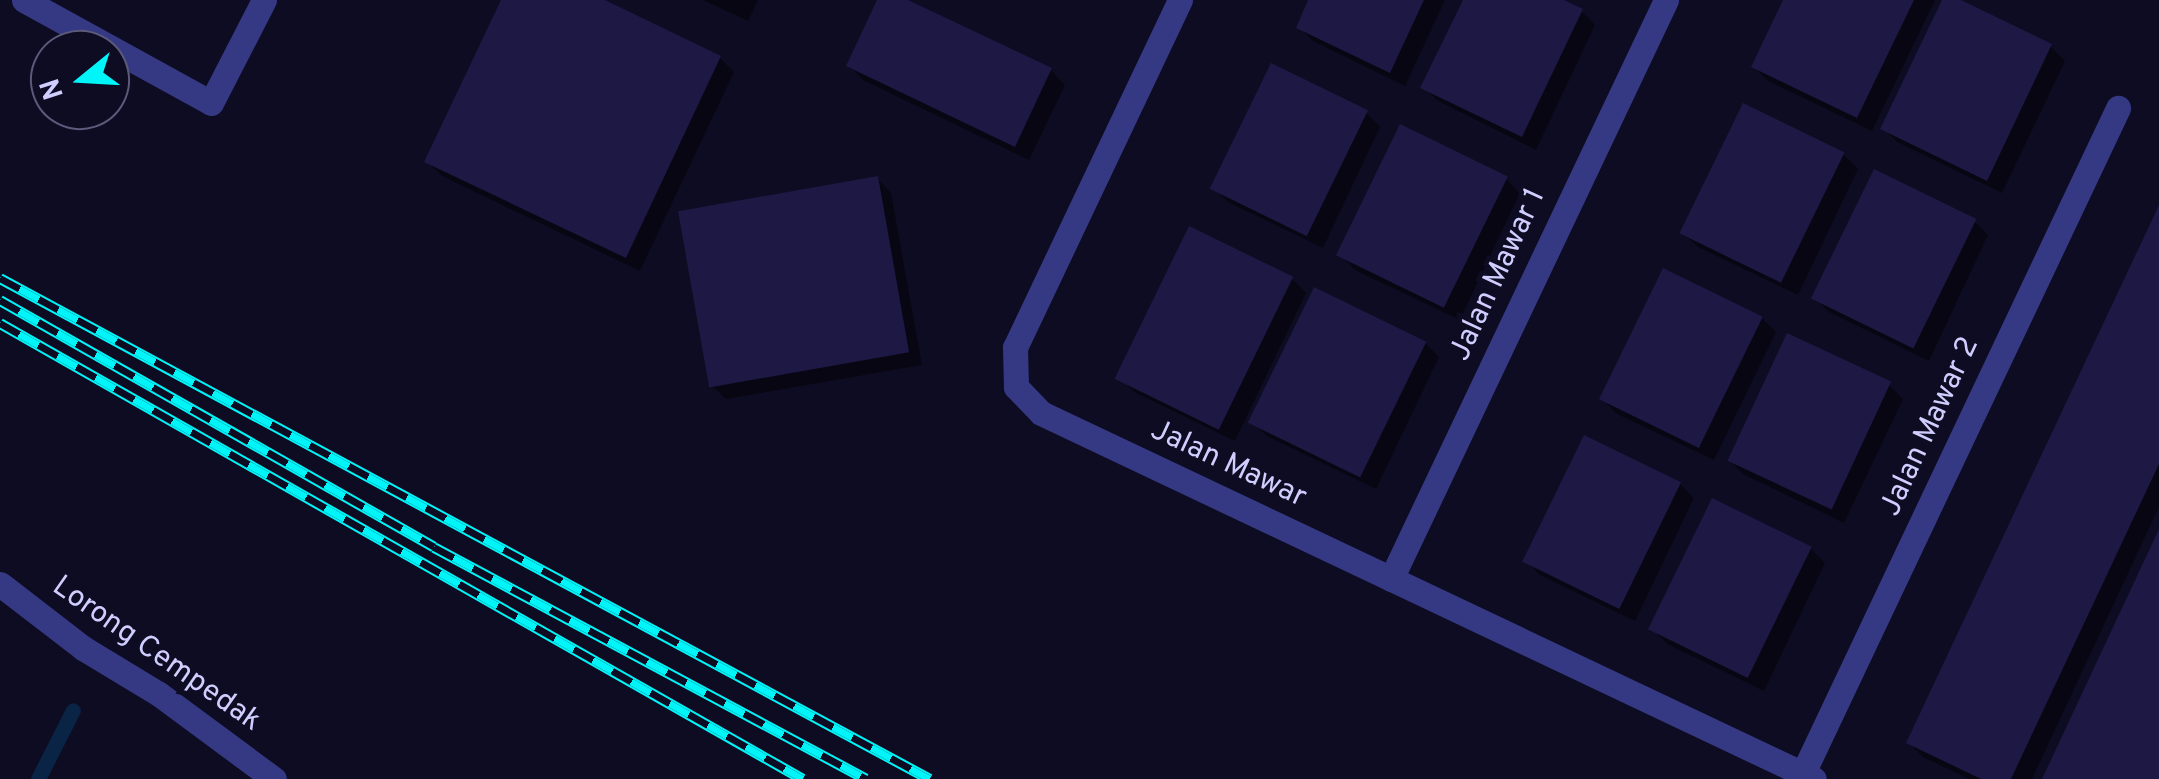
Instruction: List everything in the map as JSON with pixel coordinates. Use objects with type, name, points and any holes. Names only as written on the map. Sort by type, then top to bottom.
[{"type":"street","points":[[24,0],[212,103],[264,0]]},
{"type":"street","name":"Jalan Mawar","points":[[1180,0],[1015,346],[1016,387],[1041,413],[1809,776]]},
{"type":"street","name":"Jalan Mawar 1","points":[[1391,578],[1666,0]]},
{"type":"street","name":"Jalan Mawar 2","points":[[1809,776],[2118,108]]},
{"type":"street","name":"Lorong Cempedak","points":[[0,584],[83,648],[159,694],[274,779]]},
{"type":"building","points":[[501,0],[605,0],[721,56],[626,258],[424,162]]},
{"type":"building","points":[[877,0],[908,0],[1052,68],[1015,147],[846,66]]},
{"type":"building","points":[[1308,0],[1424,0],[1390,73],[1296,28]]},
{"type":"building","points":[[1463,0],[1564,0],[1583,9],[1522,137],[1420,88]]},
{"type":"building","points":[[1783,0],[1914,0],[1857,118],[1751,67]]},
{"type":"building","points":[[1942,0],[1961,0],[2052,44],[1987,181],[1880,129]]},
{"type":"building","points":[[1271,63],[1368,110],[1307,236],[1210,189]]},
{"type":"building","points":[[1743,103],[1845,153],[1781,283],[1679,233]]},
{"type":"building","points":[[1400,124],[1508,177],[1444,308],[1336,255]]},
{"type":"building","points":[[1874,169],[1976,219],[1913,348],[1811,298]]},
{"type":"building","points":[[878,176],[909,352],[709,388],[678,211]]},
{"type":"building","points":[[2159,205],[2159,464],[2011,779],[1981,779],[1906,743]]},
{"type":"building","points":[[1189,226],[1293,277],[1219,430],[1114,379]]},
{"type":"building","points":[[1663,268],[1763,317],[1699,448],[1599,399]]},
{"type":"building","points":[[1314,287],[1426,342],[1360,478],[1248,423]]},
{"type":"building","points":[[1787,333],[1891,382],[1832,509],[1727,461]]},
{"type":"building","points":[[1584,435],[1681,482],[1619,609],[1522,562]]},
{"type":"building","points":[[1712,498],[1812,547],[1748,678],[1648,629]]},
{"type":"building","points":[[2159,529],[2159,779],[2042,779],[2093,670]]},
{"type":"waterway","points":[[38,779],[73,710]]},
{"type":"railway","points":[[0,278],[930,779]]},
{"type":"railway","points":[[0,300],[434,547],[866,779]]},
{"type":"railway","points":[[0,323],[803,779]]}]
